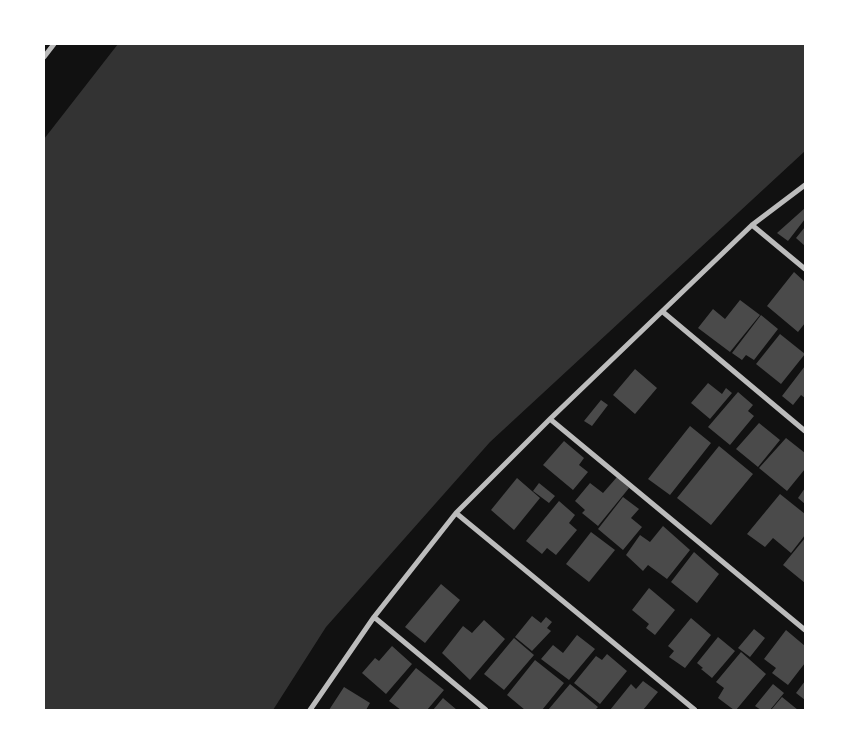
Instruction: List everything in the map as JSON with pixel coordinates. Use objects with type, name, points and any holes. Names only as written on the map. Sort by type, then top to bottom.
[{"type":"street","points":[[44,57],[54,44]]},
{"type":"street","points":[[310,710],[374,617],[456,513],[550,419],[752,225],[805,185]]},
{"type":"street","points":[[752,225],[805,269]]},
{"type":"street","points":[[663,312],[805,431]]},
{"type":"street","points":[[550,419],[805,630]]},
{"type":"street","points":[[456,513],[695,710]]},
{"type":"street","points":[[374,617],[486,710]]},
{"type":"shaded area","points":[[118,44],[805,44],[805,151],[490,442],[326,627],[273,710],[44,710],[44,139]]},
{"type":"building","points":[[805,208],[805,219],[788,241],[777,233]]},
{"type":"building","points":[[805,227],[805,246],[796,238]]},
{"type":"building","points":[[794,272],[805,282],[805,323],[798,332],[767,306]]},
{"type":"building","points":[[740,300],[760,315],[730,352],[698,328],[713,309],[725,319]]},
{"type":"building","points":[[761,315],[778,329],[754,360],[746,355],[742,360],[732,353]]},
{"type":"building","points":[[780,334],[805,354],[781,384],[756,364]]},
{"type":"building","points":[[805,366],[805,398],[801,395],[793,405],[782,396]]},
{"type":"building","points":[[635,369],[657,388],[635,414],[613,395]]},
{"type":"building","points":[[708,383],[722,394],[726,388],[732,393],[710,419],[691,403]]},
{"type":"building","points":[[738,392],[753,405],[748,411],[754,416],[730,445],[708,427]]},
{"type":"building","points":[[601,400],[608,405],[592,426],[584,421]]},
{"type":"building","points":[[759,423],[780,440],[758,467],[736,449]]},
{"type":"building","points":[[690,426],[711,443],[670,495],[648,479]]},
{"type":"building","points":[[786,438],[805,453],[805,469],[787,491],[759,468]]},
{"type":"building","points":[[564,441],[584,458],[579,465],[588,472],[573,490],[543,465]]},
{"type":"building","points":[[719,446],[753,474],[711,525],[677,498]]},
{"type":"building","points":[[617,477],[629,488],[598,526],[582,513],[585,510],[575,501],[590,483],[603,493]]},
{"type":"building","points":[[517,478],[540,498],[514,530],[491,510]]},
{"type":"building","points":[[539,483],[555,496],[549,503],[533,491]]},
{"type":"building","points":[[805,488],[805,504],[798,498]]},
{"type":"building","points":[[780,494],[805,514],[805,535],[791,553],[773,538],[765,547],[747,534]]},
{"type":"building","points":[[623,497],[639,509],[631,518],[642,527],[623,550],[598,529]]},
{"type":"building","points":[[559,501],[575,515],[569,523],[577,530],[556,555],[547,548],[542,554],[526,541]]},
{"type":"building","points":[[663,526],[690,550],[667,579],[648,565],[643,571],[626,555],[640,535],[650,542]]},
{"type":"building","points":[[591,532],[615,550],[589,582],[566,564]]},
{"type":"building","points":[[805,538],[805,583],[783,565]]},
{"type":"building","points":[[694,552],[719,574],[697,603],[671,582]]},
{"type":"building","points":[[441,584],[460,600],[425,643],[405,627]]},
{"type":"building","points":[[649,588],[675,610],[655,635],[646,628],[649,624],[632,610]]},
{"type":"building","points":[[532,616],[541,623],[546,617],[552,622],[547,628],[551,631],[532,651],[515,637]]},
{"type":"building","points":[[691,618],[711,635],[685,668],[669,657],[674,651],[668,646]]},
{"type":"building","points":[[484,620],[505,639],[470,680],[442,653],[463,626],[472,633]]},
{"type":"building","points":[[754,629],[765,638],[750,657],[738,648]]},
{"type":"building","points":[[786,630],[805,646],[805,663],[788,685],[772,673],[776,668],[764,659]]},
{"type":"building","points":[[577,635],[595,649],[569,680],[541,659],[553,645],[563,653]]},
{"type":"building","points":[[718,637],[735,651],[712,678],[697,663]]},
{"type":"building","points":[[514,638],[534,655],[504,690],[484,674]]},
{"type":"building","points":[[392,646],[412,664],[386,694],[362,673],[375,658],[379,661]]},
{"type":"building","points":[[741,652],[766,674],[734,710],[718,698],[724,688],[716,682]]},
{"type":"building","points":[[607,654],[627,671],[600,704],[574,683],[596,656],[602,660]]},
{"type":"building","points":[[535,660],[564,683],[542,710],[525,710],[507,695]]},
{"type":"building","points":[[416,668],[444,690],[427,710],[401,710],[389,701]]},
{"type":"building","points":[[643,681],[658,692],[643,710],[610,710],[631,684],[636,689]]},
{"type":"building","points":[[805,681],[805,700],[796,693]]},
{"type":"building","points":[[570,684],[598,707],[595,710],[548,710]]},
{"type":"building","points":[[773,684],[784,693],[770,710],[761,710],[755,706]]},
{"type":"building","points":[[344,687],[370,703],[366,710],[329,710]]},
{"type":"building","points":[[782,697],[798,710],[771,710]]},
{"type":"building","points":[[444,699],[457,710],[433,710]]}]
